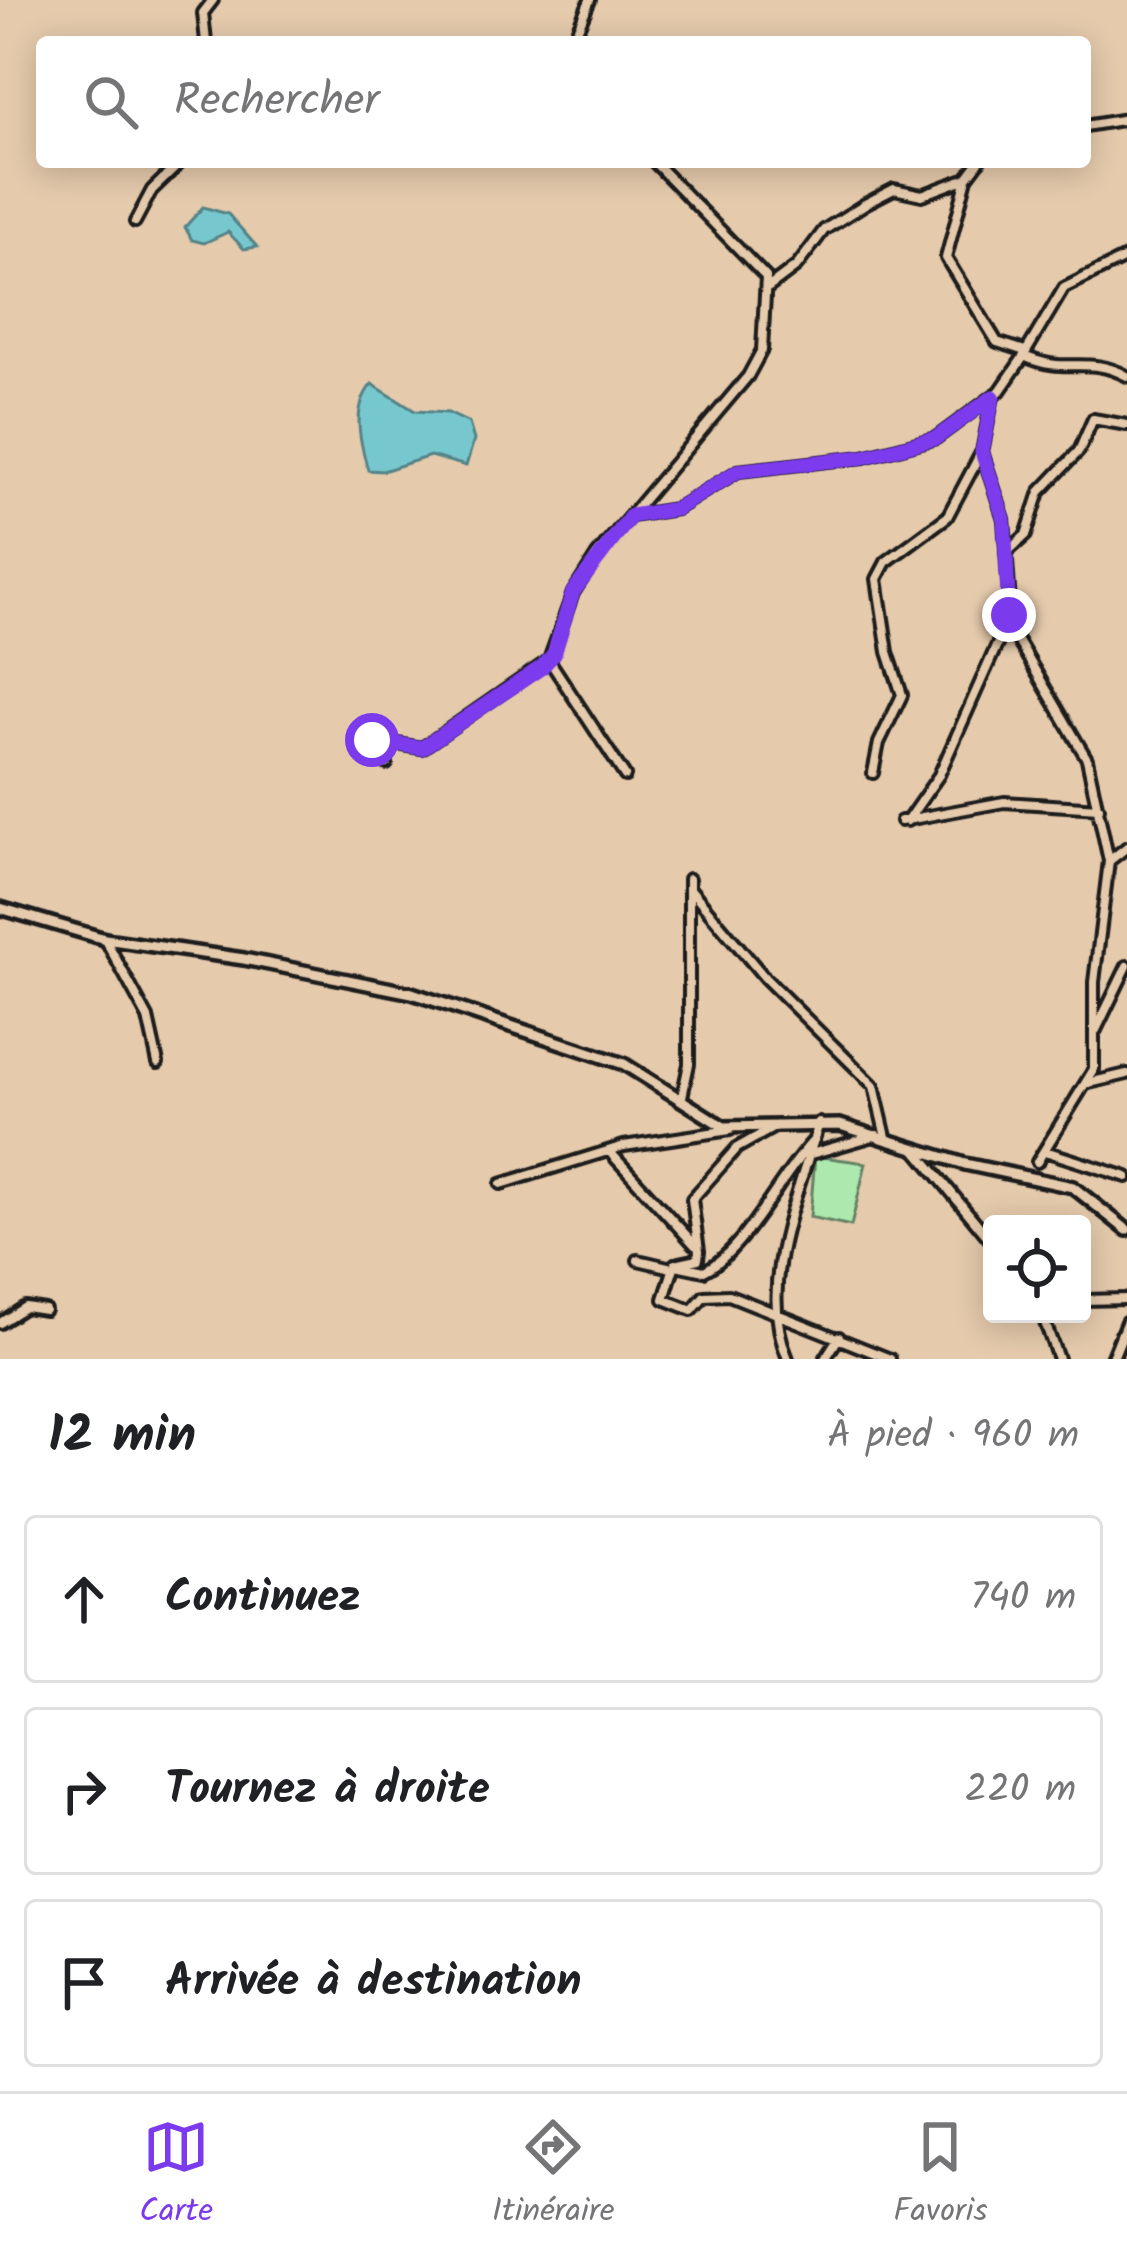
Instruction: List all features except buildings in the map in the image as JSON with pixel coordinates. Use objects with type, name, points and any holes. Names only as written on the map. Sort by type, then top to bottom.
[{"type":"street","points":[[205,36],[203,13],[213,0]]},
{"type":"street","points":[[575,36],[590,0]]},
{"type":"street","points":[[1091,125],[1127,118]]},
{"type":"street","points":[[135,222],[152,190],[175,168]]},
{"type":"street","points":[[660,168],[724,229],[770,287]]},
{"type":"street","points":[[975,168],[946,250],[948,266],[997,342],[1052,369],[1093,364],[1127,376]]},
{"type":"street","points":[[387,764],[372,740],[422,748],[549,660],[573,592],[748,376],[762,350],[770,287],[797,266],[824,230],[894,189],[922,195],[968,178]]},
{"type":"street","points":[[631,516],[676,509],[738,471],[864,457],[936,438],[993,397],[1064,288],[1127,257]]},
{"type":"street","points":[[873,773],[902,695],[891,666],[877,579],[886,562],[946,518],[982,452],[993,397]]},
{"type":"street","points":[[1005,554],[1026,535],[1040,492],[1079,451],[1091,421],[1127,425]]},
{"type":"street","points":[[982,452],[1004,519],[1012,631],[1087,759],[1109,861],[1107,914],[1094,982],[1089,1083],[1037,1162]]},
{"type":"street","points":[[1009,615],[940,771],[904,821],[1004,802],[1100,808]]},
{"type":"street","points":[[549,660],[608,743],[625,776]]},
{"type":"street","points":[[1109,861],[1127,847]]},
{"type":"street","points":[[682,1097],[689,1064],[690,885],[765,978],[874,1086],[882,1136]]},
{"type":"street","points":[[0,908],[105,939],[244,959],[412,994],[588,1049],[682,1097],[716,1124],[737,1129]]},
{"type":"street","points":[[105,939],[148,1018],[158,1063]]},
{"type":"street","points":[[1095,1031],[1127,966]]},
{"type":"street","points":[[1089,1083],[1127,1074]]},
{"type":"street","points":[[788,1359],[775,1312],[798,1184],[820,1122]]},
{"type":"street","points":[[501,1184],[609,1151],[737,1129],[820,1122],[882,1136],[965,1164],[1073,1186],[1126,1228]]},
{"type":"street","points":[[674,1266],[698,1259],[692,1199],[737,1148],[782,1124]]},
{"type":"street","points":[[810,1155],[882,1136]]},
{"type":"street","points":[[638,1260],[704,1270],[721,1260],[786,1168],[814,1139]]},
{"type":"street","points":[[912,1145],[983,1231]]},
{"type":"street","points":[[1045,1150],[1127,1178]]},
{"type":"street","points":[[609,1151],[658,1199],[699,1251]]},
{"type":"street","points":[[674,1266],[664,1299],[692,1310],[700,1298],[723,1294],[890,1359]]},
{"type":"street","points":[[1091,1300],[1127,1299]]},
{"type":"street","points":[[0,1323],[25,1307],[45,1310]]},
{"type":"street","points":[[1112,1359],[1127,1322]]},
{"type":"street","points":[[1045,1323],[1058,1359]]},
{"type":"street","points":[[825,1359],[839,1337]]},
{"type":"green space","points":[[815,1156],[866,1163],[851,1226],[810,1217]]},
{"type":"water","points":[[203,207],[228,214],[257,247],[244,249],[228,232],[204,243],[192,240],[185,227]]},
{"type":"water","points":[[372,384],[415,411],[448,413],[469,423],[474,440],[466,466],[430,456],[383,471],[368,470],[359,414]]},
{"type":"route","points":[[372,740],[422,748],[479,705],[542,667],[554,654],[573,592],[631,516],[676,509],[738,471],[864,457],[936,438],[993,397],[982,452],[1004,519],[1009,615]]}]
